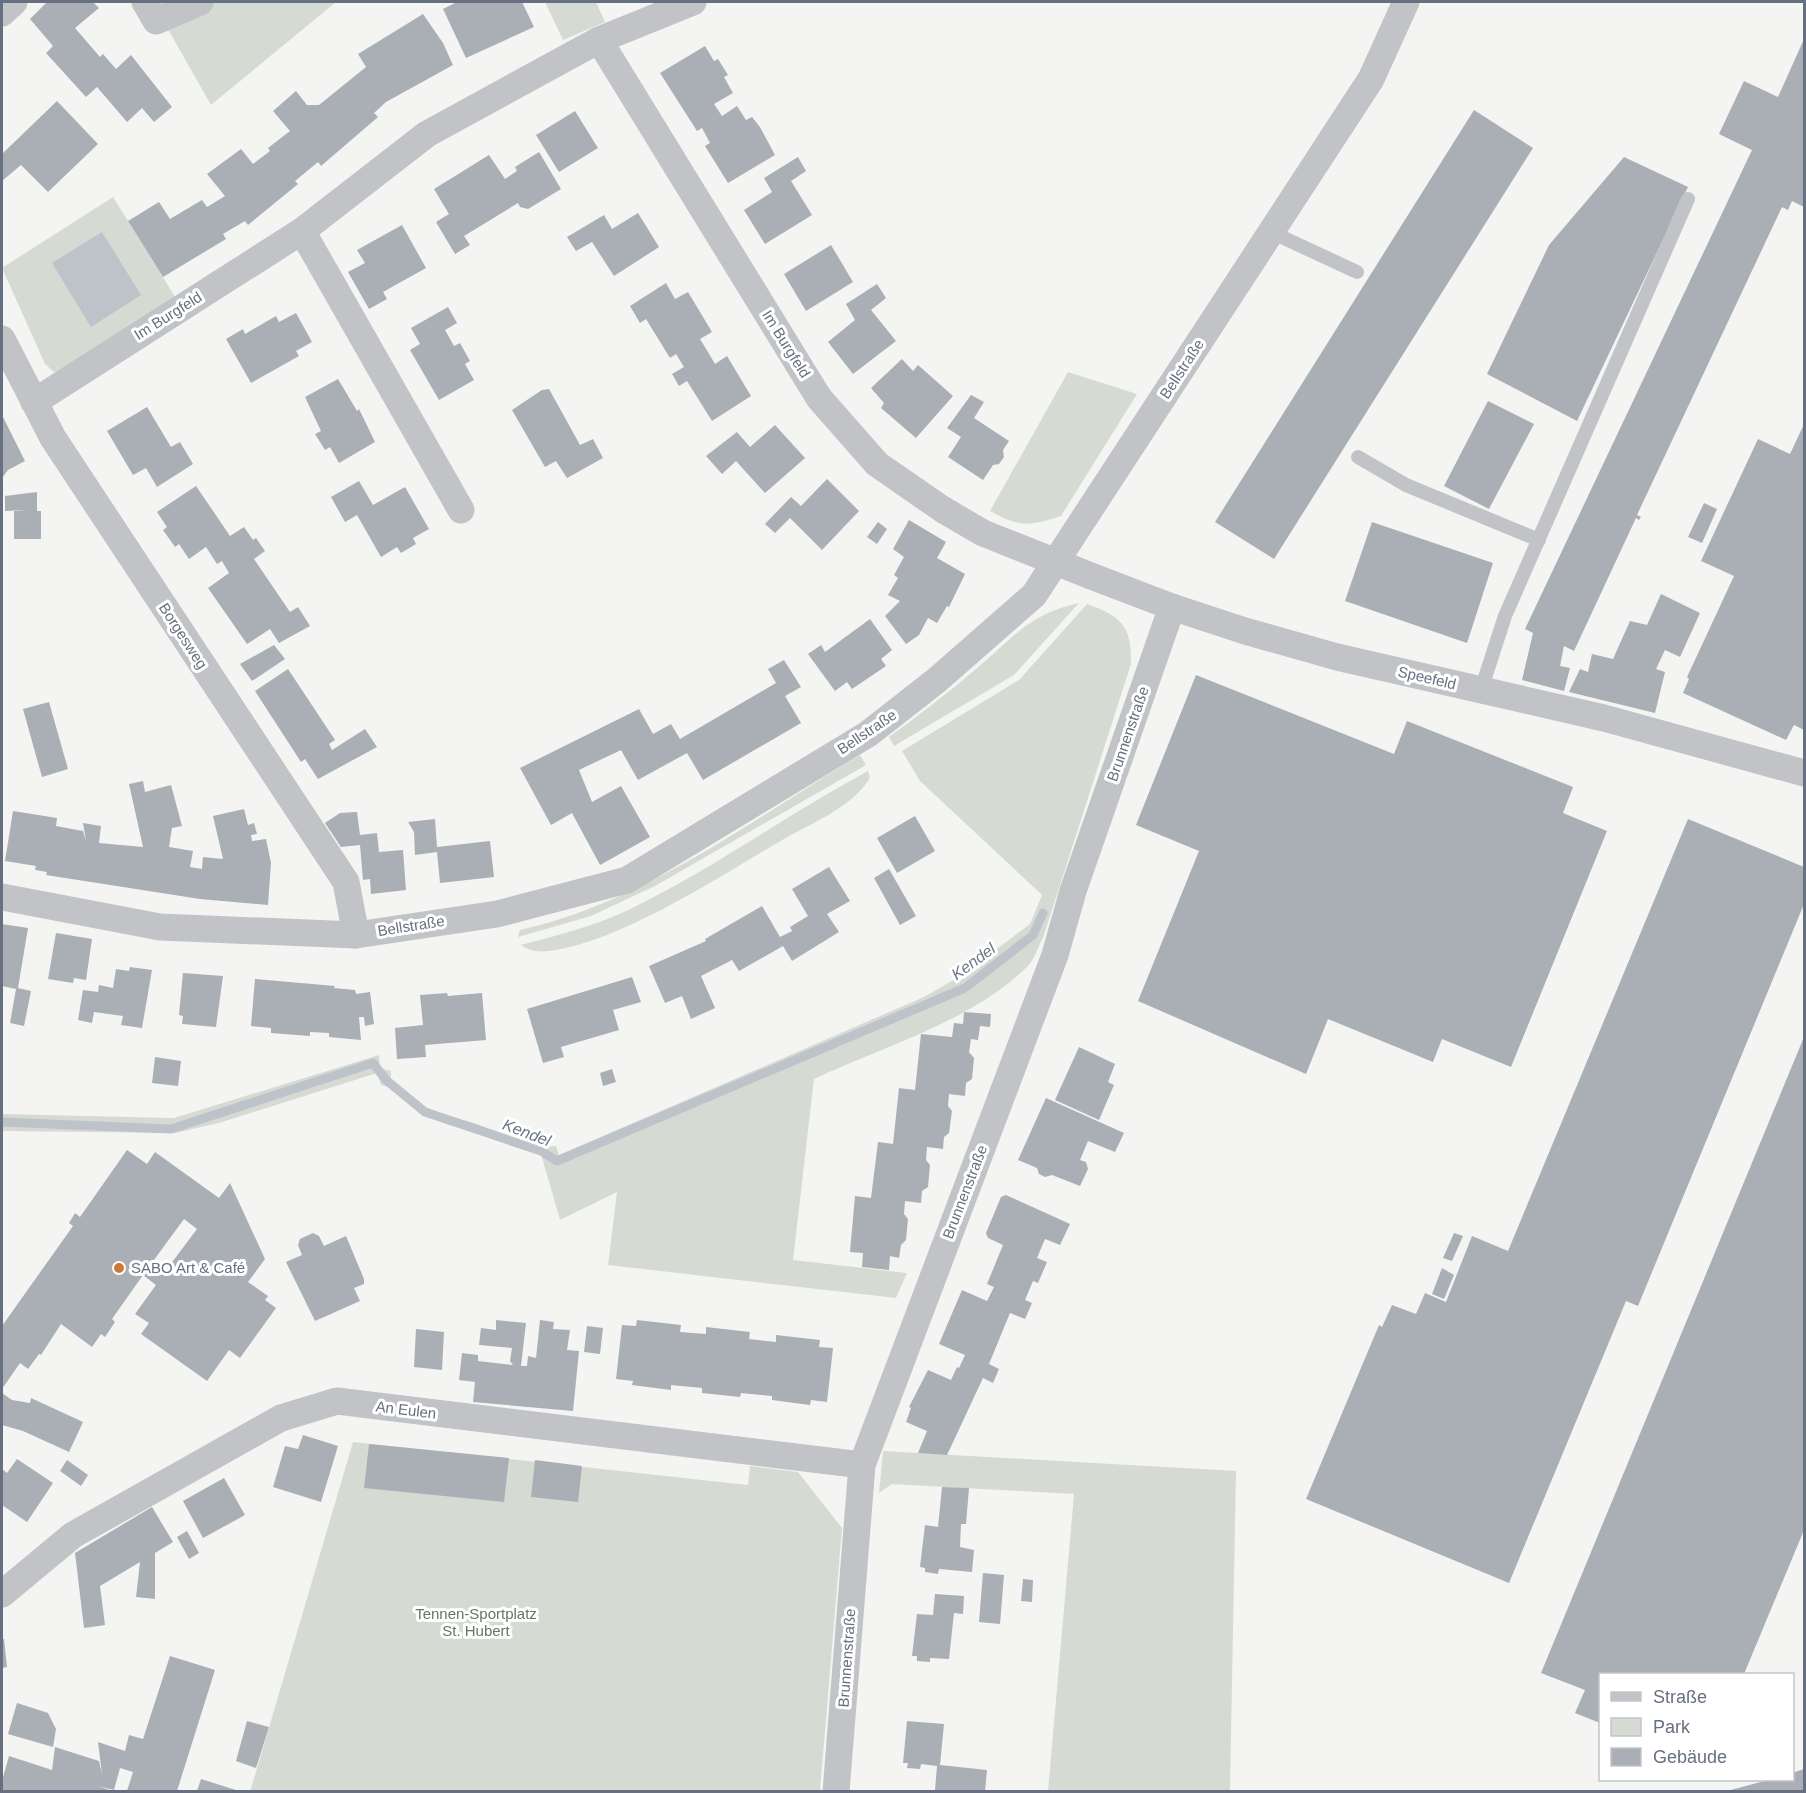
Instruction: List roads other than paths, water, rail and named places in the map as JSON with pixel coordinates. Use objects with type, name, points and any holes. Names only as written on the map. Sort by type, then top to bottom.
[{"type":"street","points":[[2,13],[14,2]]},
{"type":"street","points":[[145,2],[156,21],[200,2]]},
{"type":"street","name":"Im Burgfeld","points":[[34,402],[302,231],[427,134],[599,40],[693,2]]},
{"type":"street","name":"Bellstraße","points":[[2,897],[160,927],[356,935],[497,914],[627,880],[868,734],[938,680],[1034,595],[1371,79],[1406,2]]},
{"type":"street","name":"Im Burgfeld","points":[[599,40],[819,398],[833,415],[877,464],[942,509],[983,533],[1057,562]]},
{"type":"street","points":[[302,231],[461,510]]},
{"type":"street","name":"Borgesweg","points":[[2,339],[53,438],[346,882],[356,935]]},
{"type":"street","name":"Speefeld","points":[[1057,562],[1172,608],[1337,657],[1604,718],[1804,773]]},
{"type":"street","name":"Brunnenstraße","points":[[837,1791],[862,1465],[1055,955],[1073,891],[1172,608]]},
{"type":"street","name":"An Eulen","points":[[2,1594],[73,1535],[281,1418],[337,1401],[862,1465]]},
{"type":"lane","points":[[1481,690],[1505,616],[1688,199]]},
{"type":"lane","points":[[1271,232],[1357,272]]},
{"type":"lane","points":[[1358,457],[1406,485],[1539,540]]},
{"type":"waterway","name":"Kendel","points":[[2,1122],[171,1129],[373,1063],[386,1080],[425,1112],[541,1151],[557,1161],[965,988],[1033,935],[1043,913]]},
{"type":"place","name":"SABO Art & Café","points":[[119,1268]]},
{"type":"park label","name":"Tennen-Sportplatz St. Hubert","points":[[476,1622]]}]
